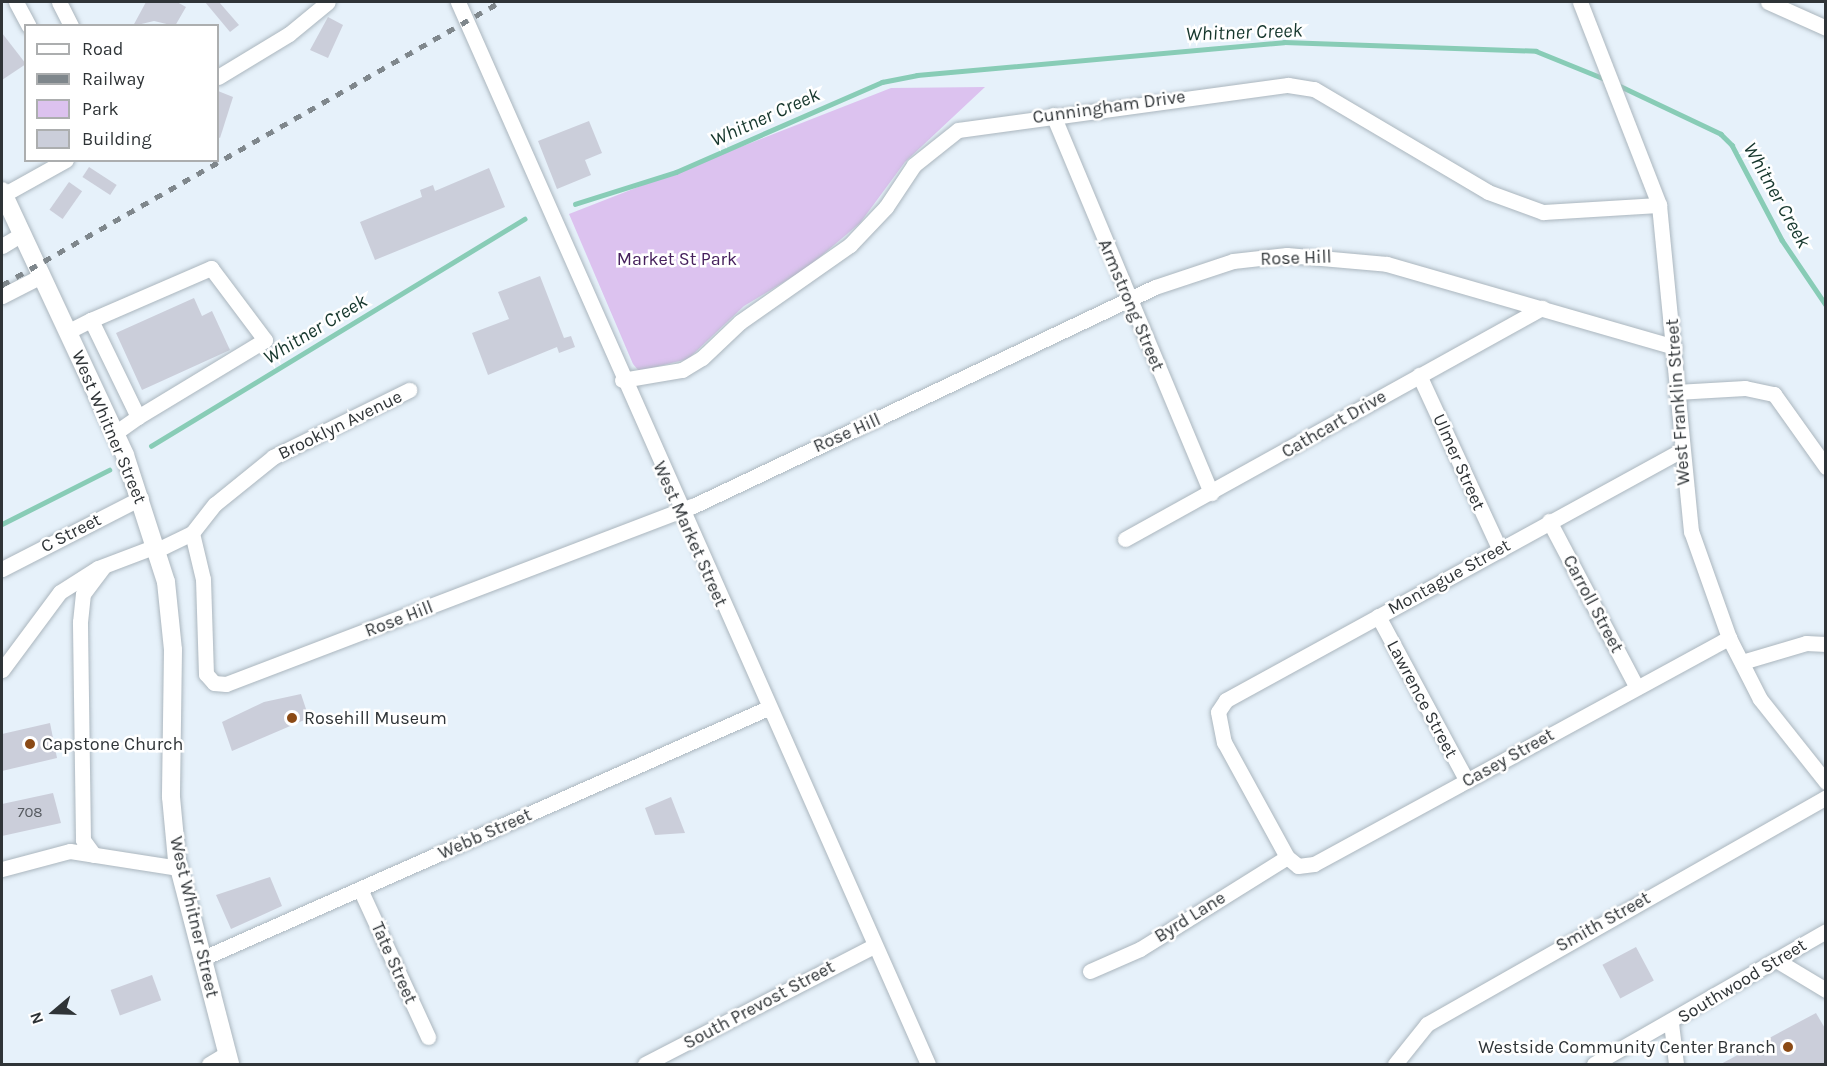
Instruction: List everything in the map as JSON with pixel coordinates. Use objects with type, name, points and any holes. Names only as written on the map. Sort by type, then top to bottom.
[{"type":"main road","name":"West Whitner Street","points":[[2,193],[115,433],[141,498],[157,548],[173,651],[171,797],[179,868],[228,1059]]},
{"type":"street","points":[[16,2],[28,24]]},
{"type":"street","points":[[59,2],[70,24]]},
{"type":"street","points":[[219,76],[289,34],[328,2]]},
{"type":"street","name":"West Market Street","points":[[458,2],[622,380],[928,1065]]},
{"type":"street","name":"West Franklin Street","points":[[1580,2],[1623,103],[1659,205],[1674,347],[1680,451],[1691,531],[1729,638],[1782,731],[1826,782]]},
{"type":"street","points":[[1768,2],[1826,28]]},
{"type":"street","name":"Cunningham Drive","points":[[622,380],[682,370],[702,358],[740,322],[850,245],[886,207],[914,165],[958,130],[1053,115],[1288,85],[1314,89],[1488,192],[1543,212],[1659,205]]},
{"type":"street","name":"Armstrong Street","points":[[1053,115],[1128,300],[1211,494]]},
{"type":"street","points":[[2,193],[62,162]]},
{"type":"street","points":[[2,246],[22,234]]},
{"type":"street","name":"Rose Hill","points":[[192,532],[202,579],[206,674],[214,684],[226,684],[680,511],[1128,300],[1233,261],[1310,255],[1387,264],[1674,347]]},
{"type":"street","points":[[67,332],[211,268],[265,340],[115,433]]},
{"type":"street","points":[[2,296],[41,276]]},
{"type":"street","name":"Cathcart Drive","points":[[1125,539],[1211,494],[1419,375],[1542,308]]},
{"type":"street","points":[[91,320],[138,417]]},
{"type":"street","points":[[81,362],[105,351]]},
{"type":"street","name":"Ulmer Street","points":[[1419,375],[1500,550]]},
{"type":"street","points":[[1676,392],[1745,388],[1774,394],[1826,466]]},
{"type":"street","name":"Brooklyn Avenue","points":[[192,532],[214,504],[273,457],[409,390]]},
{"type":"street","points":[[105,412],[129,400]]},
{"type":"street","name":"Montague Street","points":[[1287,857],[1224,742],[1222,706],[1378,616],[1680,451]]},
{"type":"street","name":"C Street","points":[[2,569],[141,498]]},
{"type":"street","name":"Carroll Street","points":[[1549,521],[1636,686]]},
{"type":"street","points":[[2,670],[60,592],[103,567],[157,548],[192,532]]},
{"type":"street","points":[[94,855],[84,840],[80,622],[83,594],[103,567]]},
{"type":"street","name":"Lawrence Street","points":[[1378,616],[1467,781]]},
{"type":"street","name":"Casey Street","points":[[1287,857],[1298,866],[1314,864],[1636,686],[1729,638]]},
{"type":"street","points":[[1742,662],[1806,644],[1826,644]]},
{"type":"street","name":"Webb Street","points":[[201,958],[768,708]]},
{"type":"street","name":"Smith Street","points":[[1395,1065],[1427,1024],[1826,797]]},
{"type":"street","points":[[2,869],[70,851],[179,868]]},
{"type":"street","name":"Byrd Lane","points":[[1090,971],[1140,949],[1287,857]]},
{"type":"street","name":"Tate Street","points":[[360,889],[428,1037]]},
{"type":"street","name":"Southwood Street","points":[[1594,1065],[1671,1023],[1826,931]]},
{"type":"street","name":"South Prevost Street","points":[[645,1065],[874,946]]},
{"type":"street","points":[[1776,960],[1826,990]]},
{"type":"street","points":[[1671,1023],[1676,1065]]},
{"type":"street","points":[[209,1065],[228,1059]]},
{"type":"green space","name":"Market St Park","points":[[985,87],[905,162],[860,223],[807,268],[744,306],[688,359],[639,371],[633,364],[569,214],[891,88]]},
{"type":"building","points":[[146,2],[177,2],[186,7],[176,24],[154,21],[134,24]]},
{"type":"building","points":[[205,2],[219,2],[239,25],[230,32]]},
{"type":"building","points":[[328,17],[343,25],[328,58],[310,50]]},
{"type":"building","points":[[2,33],[24,61],[24,65],[2,80]]},
{"type":"building","points":[[219,91],[233,97],[219,138]]},
{"type":"building","points":[[589,121],[602,153],[585,160],[591,175],[557,189],[538,141]]},
{"type":"building","points":[[89,167],[117,185],[110,195],[82,177]]},
{"type":"building","points":[[489,168],[505,207],[375,260],[360,222],[422,197],[420,190],[433,185],[435,191]]},
{"type":"building","points":[[69,182],[82,191],[63,219],[49,210]]},
{"type":"building","points":[[540,276],[564,338],[571,336],[575,347],[559,353],[557,347],[488,375],[472,333],[509,319],[498,292]]},
{"type":"building","points":[[194,298],[202,316],[212,311],[230,350],[142,390],[116,333]]},
{"type":"building","points":[[301,694],[309,718],[232,751],[222,722],[264,702]]},
{"type":"building","name":"Capstone Church","points":[[50,723],[57,758],[2,771],[2,734]]},
{"type":"building","name":"Capstone Church","points":[[53,793],[61,823],[2,836],[2,804]]},
{"type":"building","points":[[671,797],[685,833],[655,835],[645,808]]},
{"type":"building","points":[[270,877],[282,906],[231,929],[216,895]]},
{"type":"building","points":[[1636,947],[1654,981],[1620,998],[1602,965]]},
{"type":"building","points":[[152,975],[161,1000],[120,1015],[111,990]]},
{"type":"building","name":"Westside Community Center Branch","points":[[1816,1013],[1826,1030],[1826,1065],[1719,1065]]},
{"type":"waterway","name":"Whitner Creek","points":[[575,204],[676,172],[882,82],[917,75],[1284,42],[1536,51],[1605,79]]},
{"type":"waterway","name":"Whitner Creek","points":[[1618,85],[1721,134],[1732,145],[1782,240],[1826,305]]},
{"type":"waterway","name":"Whitner Creek","points":[[151,446],[525,219]]},
{"type":"waterway","name":"Whitner Creek","points":[[2,524],[109,470]]},
{"type":"railway","points":[[219,162],[500,2]]},
{"type":"railway","points":[[2,285],[218,162]]},
{"type":"place","name":"Rosehill Museum","points":[[292,718]]},
{"type":"place","name":"Capstone Church","points":[[30,744]]},
{"type":"place","name":"Westside Community Center Branch","points":[[1788,1047]]}]
